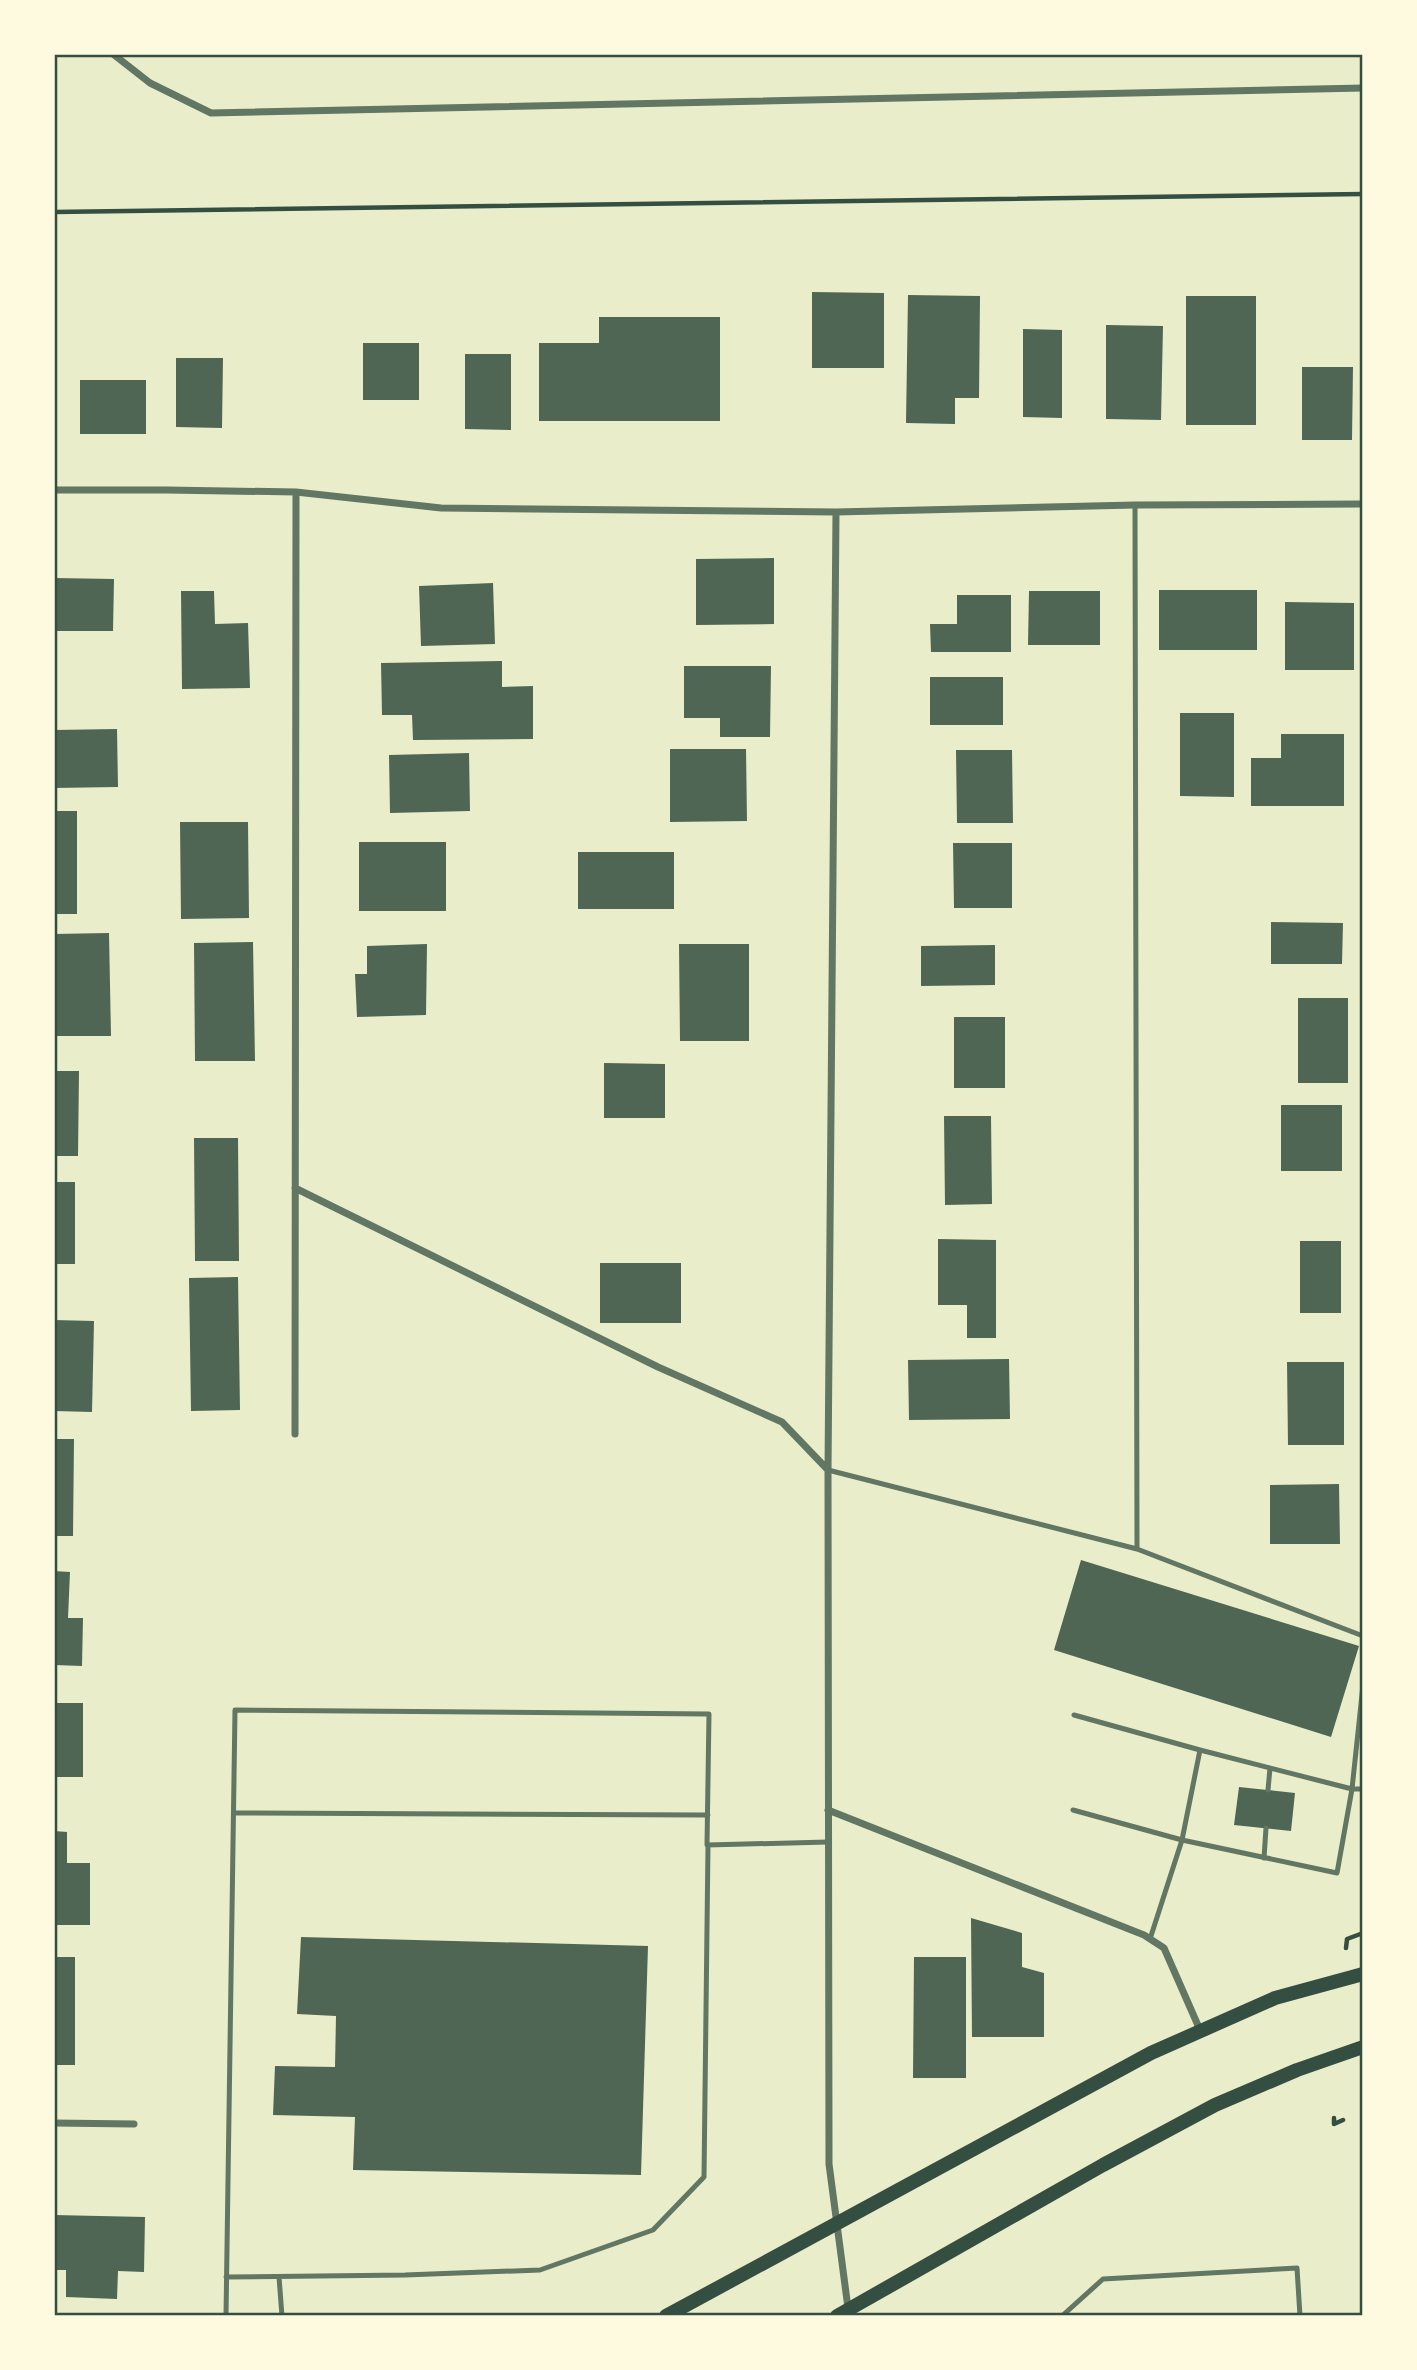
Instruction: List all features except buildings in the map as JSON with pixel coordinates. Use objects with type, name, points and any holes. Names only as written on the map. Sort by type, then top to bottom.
[{"type":"main road","points":[[666,2316],[1151,2053],[1275,1998],[1363,1974]]},
{"type":"main road","points":[[844,2314],[1103,2165],[1215,2105],[1297,2070],[1363,2048]]},
{"type":"street","points":[[113,54],[150,83],[211,113],[1363,88]]},
{"type":"street","points":[[54,490],[296,492],[442,508],[836,512],[1135,505],[1363,504]]},
{"type":"street","points":[[295,1434],[296,492]]},
{"type":"street","points":[[836,512],[828,1470],[829,2164],[844,2314]]},
{"type":"street","points":[[295,1188],[658,1367],[782,1422],[828,1470]]},
{"type":"street","points":[[828,1810],[1150,1939],[1164,1948],[1200,2030]]},
{"type":"street","points":[[54,2123],[134,2124]]},
{"type":"lane","points":[[1135,505],[1137,1549]]},
{"type":"lane","points":[[828,1470],[1137,1549],[1363,1636]]},
{"type":"lane","points":[[1073,1810],[1182,1840],[1338,1874],[1352,1788],[1363,1685]]},
{"type":"lane","points":[[226,2277],[540,2270],[653,2230],[705,2177],[709,1714],[235,1710],[226,2277],[226,2316]]},
{"type":"lane","points":[[1074,1715],[1269,1768],[1363,1789]]},
{"type":"lane","points":[[1150,1939],[1182,1840],[1200,1750]]},
{"type":"lane","points":[[1268,1790],[1269,1768]]},
{"type":"lane","points":[[234,1813],[708,1815]]},
{"type":"lane","points":[[1265,1858],[1266,1828]]},
{"type":"lane","points":[[708,1845],[828,1842]]},
{"type":"lane","points":[[1062,2316],[1103,2279],[1297,2268],[1300,2316]]},
{"type":"lane","points":[[279,2277],[282,2316]]},
{"type":"path","points":[[54,212],[1363,194]]},
{"type":"path","points":[[1346,1948],[1347,1940],[1363,1933]]},
{"type":"path","points":[[1334,2118],[1334,2124],[1343,2120]]}]
